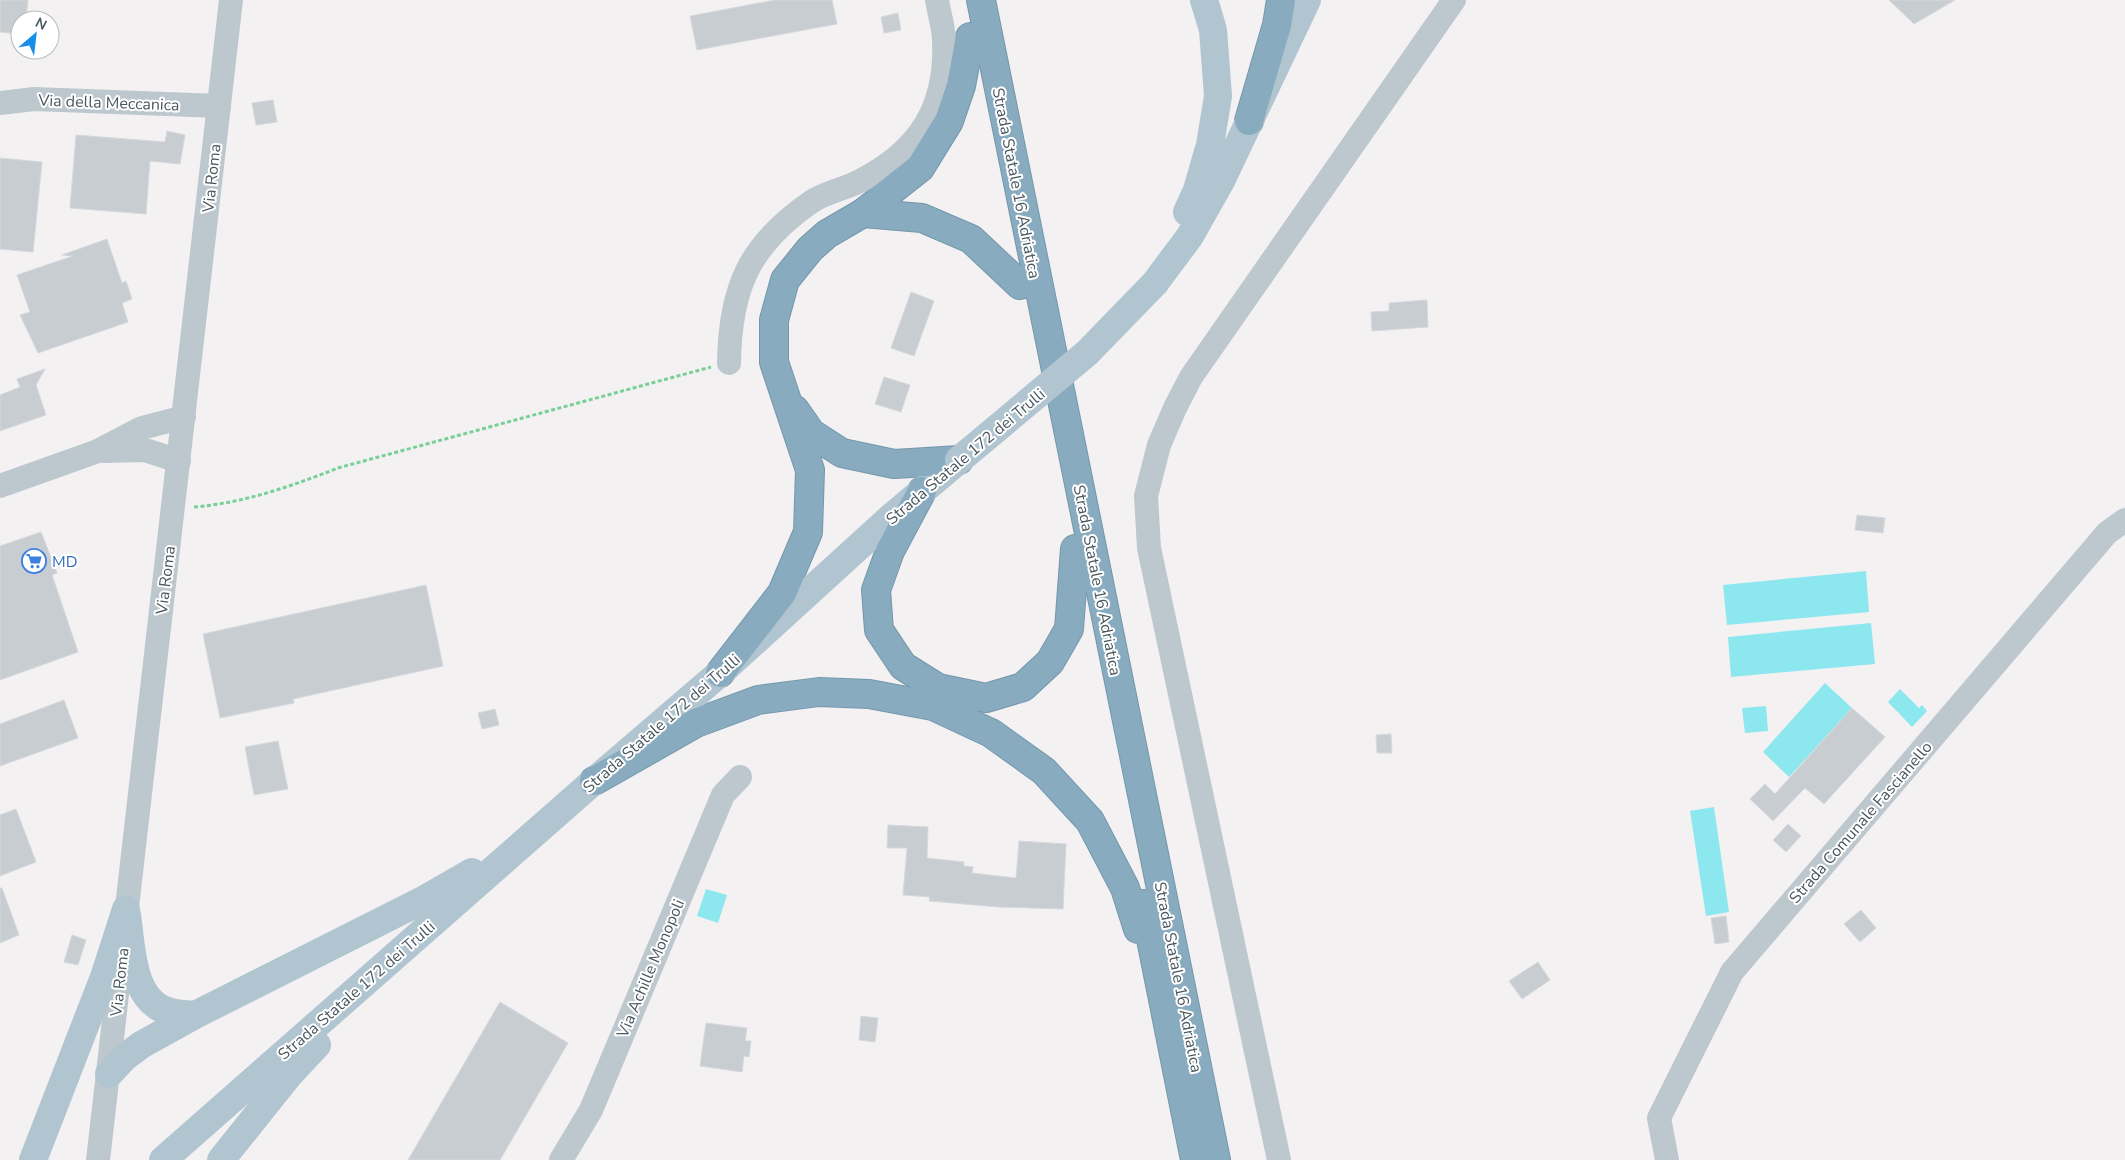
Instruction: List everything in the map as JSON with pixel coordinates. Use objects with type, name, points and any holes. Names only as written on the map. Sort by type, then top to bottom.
[{"type":"highway","name":"Strada Statale 16 Adriatica","points":[[964,0],[1020,285],[1076,549],[1195,1160]]},
{"type":"highway","name":"Strada Statale 16 Adriatica","points":[[980,0],[1216,1160]]},
{"type":"highway","points":[[986,0],[996,82]]},
{"type":"highway","points":[[1249,122],[1277,25],[1281,0]]},
{"type":"highway","points":[[720,673],[782,593],[808,532],[810,470],[774,362],[774,320],[785,280],[810,249],[827,234],[863,213],[920,168],[949,121],[961,86],[970,37]]},
{"type":"highway","points":[[863,213],[922,218],[971,239],[1020,285]]},
{"type":"highway","points":[[785,395],[811,433],[842,453],[894,464],[959,460]]},
{"type":"highway","points":[[922,491],[890,551],[876,590],[879,630],[902,666],[938,688],[986,698],[1023,687],[1050,662],[1069,629],[1076,549]]},
{"type":"highway","points":[[594,781],[696,723],[758,700],[819,692],[869,694],[932,706],[991,733],[1044,771],[1090,821],[1125,888],[1168,1028]]},
{"type":"main road","points":[[1155,282],[1198,190],[1210,145],[1218,96],[1213,30],[1204,0]]},
{"type":"main road","points":[[1155,282],[1190,236],[1220,181],[1307,0]]},
{"type":"main road","name":"Strada Statale 172 dei Trulli","points":[[163,1160],[594,781],[720,673],[922,491],[1087,353],[1155,282]]},
{"type":"main road","points":[[109,1074],[141,1045],[195,1015],[424,900],[525,842]]},
{"type":"main road","points":[[126,909],[137,981],[150,1000],[169,1012],[195,1015]]},
{"type":"main road","points":[[33,1160],[104,976],[126,909]]},
{"type":"main road","points":[[222,1160],[289,1075],[416,937]]},
{"type":"street","name":"Via Roma","points":[[98,1160],[231,0]]},
{"type":"street","points":[[728,362],[729,332],[735,300],[753,258],[776,229],[813,201],[860,182],[892,162],[916,137],[935,110],[943,82],[944,40],[937,0]]},
{"type":"street","points":[[1279,1160],[1149,548],[1146,496],[1159,445],[1191,377],[1454,0]]},
{"type":"street","name":"Via della Meccanica","points":[[0,103],[34,100],[219,106]]},
{"type":"street","points":[[0,486],[98,451],[142,428],[184,417]]},
{"type":"street","points":[[98,451],[145,450],[179,461]]},
{"type":"street","name":"Strada Comunale Fascianello","points":[[1667,1160],[1659,1118],[1732,972],[2108,533],[2125,520]]},
{"type":"street","name":"Via Achille Monopoli","points":[[561,1160],[591,1110],[723,794],[740,777]]},
{"type":"path","points":[[174,509],[211,506],[282,489],[338,468],[728,362]]},
{"type":"water","points":[[1866,571],[1869,612],[1727,625],[1723,585]]},
{"type":"water","points":[[1871,623],[1875,664],[1731,677],[1728,637]]},
{"type":"water","points":[[1825,683],[1852,708],[1789,777],[1763,752]]},
{"type":"water","points":[[1900,689],[1919,708],[1922,705],[1927,711],[1912,727],[1888,702]]},
{"type":"water","points":[[1766,706],[1768,731],[1745,733],[1742,708]]},
{"type":"water","points":[[1714,807],[1729,912],[1706,916],[1690,811]]},
{"type":"water","points":[[706,889],[727,895],[718,923],[697,916]]},
{"type":"building","points":[[0,0],[28,0],[27,10],[10,10],[10,33],[0,32]]},
{"type":"building","points":[[775,0],[832,0],[837,24],[697,50],[690,16]]},
{"type":"building","points":[[1889,0],[1955,0],[1914,24]]},
{"type":"building","points":[[898,13],[901,30],[884,33],[881,17]]},
{"type":"building","points":[[273,100],[277,122],[256,125],[252,103]]},
{"type":"building","points":[[167,131],[185,135],[180,164],[150,161],[146,214],[70,208],[76,135],[165,142]]},
{"type":"building","points":[[0,158],[42,162],[33,252],[0,249]]},
{"type":"building","points":[[107,239],[122,283],[126,281],[132,299],[122,303],[128,322],[38,353],[20,315],[30,312],[17,275],[73,256],[62,255]]},
{"type":"building","points":[[911,292],[934,301],[914,356],[891,348]]},
{"type":"building","points":[[1427,300],[1428,327],[1372,331],[1371,312],[1389,311],[1389,303]]},
{"type":"building","points":[[45,369],[36,385],[46,415],[0,431],[0,395],[20,387],[17,379]]},
{"type":"building","points":[[884,377],[910,385],[901,412],[875,404]]},
{"type":"building","points":[[1857,515],[1885,518],[1883,533],[1855,530]]},
{"type":"building","points":[[41,532],[57,573],[52,575],[78,652],[0,680],[0,546]]},
{"type":"building","points":[[426,585],[443,666],[293,699],[294,703],[220,718],[203,634]]},
{"type":"building","points":[[64,700],[78,738],[0,766],[0,724]]},
{"type":"building","points":[[1852,708],[1885,737],[1824,804],[1805,788],[1773,821],[1750,799],[1765,784],[1775,794]]},
{"type":"building","points":[[495,709],[499,725],[482,729],[478,713]]},
{"type":"building","points":[[1391,734],[1392,753],[1377,753],[1376,735]]},
{"type":"building","points":[[278,741],[288,789],[254,795],[245,747]]},
{"type":"building","points":[[16,809],[36,862],[0,876],[0,815]]},
{"type":"building","points":[[1788,824],[1801,836],[1786,852],[1773,840]]},
{"type":"building","points":[[888,825],[928,827],[927,858],[964,862],[964,866],[973,867],[972,873],[1016,878],[1019,841],[1066,844],[1063,909],[999,907],[929,901],[930,897],[903,895],[907,848],[887,848]]},
{"type":"building","points":[[0,888],[2,888],[19,935],[0,943]]},
{"type":"building","points":[[1861,910],[1876,928],[1860,942],[1844,924]]},
{"type":"building","points":[[1726,916],[1729,942],[1715,944],[1711,918]]},
{"type":"building","points":[[72,935],[86,940],[78,965],[64,962]]},
{"type":"building","points":[[1538,962],[1550,980],[1522,999],[1509,981]]},
{"type":"building","points":[[500,1002],[568,1043],[500,1160],[408,1160]]},
{"type":"building","points":[[861,1016],[878,1018],[875,1042],[859,1040]]},
{"type":"building","points":[[706,1023],[747,1028],[745,1041],[751,1041],[749,1057],[744,1056],[742,1072],[700,1066]]},
{"type":"place","name":"MD","points":[[34,561]]}]
